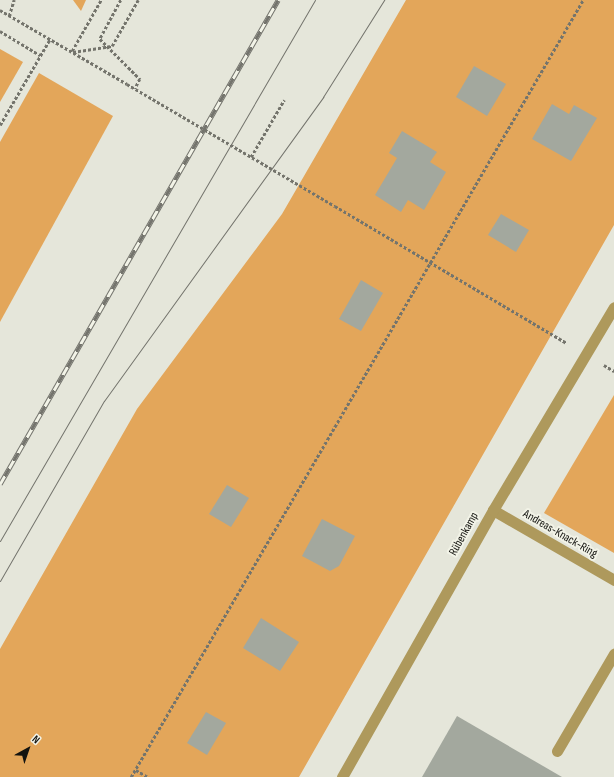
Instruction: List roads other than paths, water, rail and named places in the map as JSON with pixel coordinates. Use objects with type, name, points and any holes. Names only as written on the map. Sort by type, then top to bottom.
[{"type":"street","name":"Rübenkamp","points":[[342,777],[492,510],[614,307]]},
{"type":"street","name":"Andreas-Knack-Ring","points":[[492,510],[614,580]]},
{"type":"street","points":[[557,751],[614,654]]},
{"type":"tram line","points":[[0,541],[315,0]]},
{"type":"tram line","points":[[0,581],[104,401],[323,97],[384,0]]},
{"type":"railway","points":[[0,484],[278,0]]}]
